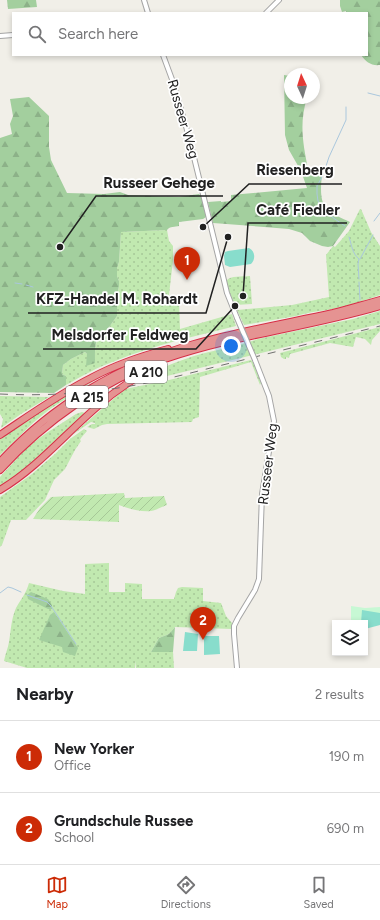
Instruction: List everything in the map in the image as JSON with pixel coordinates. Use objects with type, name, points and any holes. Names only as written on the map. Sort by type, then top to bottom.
[{"type":"highway","name":"A 215","points":[[0,470],[41,430],[62,414],[113,382],[142,368],[192,347],[224,336],[333,313],[380,300]]},
{"type":"highway","name":"A 215","points":[[0,462],[19,442],[71,400],[88,389],[132,367],[167,353],[321,322],[380,306]]},
{"type":"highway","name":"A 210","points":[[0,435],[49,402],[91,377],[125,362],[168,348],[192,347]]},
{"type":"highway","name":"A 210","points":[[1,492],[24,477],[32,467],[97,406],[115,392],[149,370],[192,347]]},
{"type":"street","points":[[144,0],[147,12]]},
{"type":"street","points":[[267,12],[279,0]]},
{"type":"street","points":[[0,36],[12,35]]},
{"type":"street","name":"Russeer Weg","points":[[163,56],[182,110],[225,285],[269,396],[273,413],[274,424],[265,468],[262,494],[259,579],[253,595],[234,626],[237,668]]},
{"type":"green space","points":[[7,0],[36,0],[37,7],[8,9]]},
{"type":"green space","points":[[340,0],[380,0],[380,65],[369,63],[362,56],[368,56],[368,12],[342,12]]},
{"type":"green space","points":[[29,97],[49,116],[49,147],[51,160],[67,193],[104,194],[120,192],[128,195],[179,197],[199,194],[201,196],[206,217],[203,219],[179,222],[179,226],[171,227],[167,230],[121,232],[119,262],[117,268],[119,286],[117,296],[117,316],[107,330],[103,330],[98,338],[95,363],[86,366],[87,354],[85,352],[71,359],[63,365],[62,374],[66,376],[66,385],[54,393],[0,392],[0,138],[12,134],[10,124],[13,116],[10,99]]},
{"type":"green space","points":[[284,104],[306,104],[302,125],[303,142],[310,175],[322,175],[321,193],[324,206],[332,213],[350,222],[333,246],[322,246],[310,241],[302,233],[289,229],[213,223],[208,202],[231,201],[231,195],[307,188],[301,171],[289,150],[285,135]]},
{"type":"green space","points":[[360,209],[371,232],[380,246],[380,295],[334,309],[244,325],[237,310],[292,305],[329,297],[326,255],[349,231]]},
{"type":"green space","points":[[167,230],[169,241],[173,246],[169,295],[179,301],[180,329],[232,314],[236,326],[175,341],[130,355],[96,369],[66,385],[66,376],[62,374],[63,365],[85,352],[87,354],[87,362],[95,363],[98,338],[104,330],[107,330],[117,316],[119,281],[117,276],[117,268],[119,262],[121,232]]},
{"type":"green space","points":[[250,276],[252,304],[235,305],[226,281],[234,277]]},
{"type":"green space","points":[[380,311],[380,324],[141,382],[141,380],[162,368],[201,354],[237,346],[258,339],[353,319]]},
{"type":"green space","points":[[380,327],[380,331],[372,340],[371,345],[365,339],[356,337],[353,347],[330,343],[290,354],[289,358],[286,357],[286,359],[281,357],[280,353]]},
{"type":"green space","points":[[251,360],[261,383],[260,385],[251,362],[200,377],[199,417],[193,419],[192,422],[107,424],[94,429],[87,427],[95,424],[91,422],[72,435],[125,389]]},
{"type":"green space","points":[[91,382],[50,409],[34,422],[0,455],[0,438],[63,397]]},
{"type":"green space","points":[[0,396],[49,397],[1,428],[3,419],[0,414]]},
{"type":"green space","points":[[82,412],[85,413],[33,463],[0,487],[0,477],[25,450],[48,432],[76,414]]},
{"type":"green space","points":[[84,429],[87,431],[81,438],[81,441],[65,469],[54,480],[45,500],[26,520],[11,520],[0,547],[0,497],[32,474],[70,439]]},
{"type":"green space","points":[[124,493],[125,498],[164,496],[167,505],[155,510],[147,511],[135,510],[119,505],[119,522],[33,519],[40,508],[51,497]]},
{"type":"green space","points":[[109,563],[109,592],[125,592],[125,583],[142,584],[142,599],[174,599],[178,588],[203,588],[203,601],[221,603],[226,616],[232,623],[232,629],[175,627],[169,634],[159,638],[151,652],[173,652],[174,668],[136,668],[136,661],[135,668],[27,668],[4,661],[9,644],[14,612],[29,583],[63,591],[85,594],[85,564]]},
{"type":"green space","points":[[31,592],[48,599],[52,605],[52,609],[48,609],[28,599],[27,595]]},
{"type":"green space","points":[[351,606],[365,608],[380,607],[380,625],[368,623],[368,620],[351,620]]},
{"type":"green space","points":[[54,612],[78,648],[75,656],[63,652],[62,647],[39,640],[50,615]]},
{"type":"green space","points":[[175,627],[173,652],[151,652],[159,638],[169,634]]},
{"type":"shaded area","points":[[249,248],[253,251],[254,255],[254,260],[251,264],[230,267],[225,265],[225,252]]},
{"type":"shaded area","points":[[362,610],[380,613],[380,625],[368,628],[368,620],[361,620]]},
{"type":"shaded area","points":[[185,632],[198,634],[197,651],[183,651]]},
{"type":"shaded area","points":[[204,636],[219,636],[220,654],[204,655]]},
{"type":"waterway","points":[[368,93],[380,96]]},
{"type":"waterway","points":[[345,226],[324,210],[318,201],[317,186],[346,120],[346,107]]},
{"type":"waterway","points":[[374,221],[380,213]]},
{"type":"waterway","points":[[360,259],[373,235]]},
{"type":"waterway","points":[[349,237],[354,252],[359,259],[359,279]]},
{"type":"waterway","points":[[359,282],[360,300]]},
{"type":"waterway","points":[[15,283],[22,284]]},
{"type":"waterway","points":[[26,285],[33,287]]},
{"type":"waterway","points":[[0,593],[8,587],[21,592]]},
{"type":"waterway","points":[[27,595],[47,602],[76,644]]},
{"type":"railway","points":[[0,394],[46,395],[78,393],[139,385],[380,326]]},
{"type":"place","name":"Riesenberg","points":[[203,227]]},
{"type":"place","name":"KFZ-Handel M. Rohardt","points":[[228,237]]},
{"type":"place","name":"Russeer Gehege","points":[[60,247]]},
{"type":"place","name":"New Yorker","points":[[187,280]]},
{"type":"place","name":"Café Fiedler","points":[[243,296]]},
{"type":"place","name":"Melsdorfer Feldweg","points":[[235,306]]},
{"type":"place","name":"Grundschule Russee","points":[[203,640]]}]
